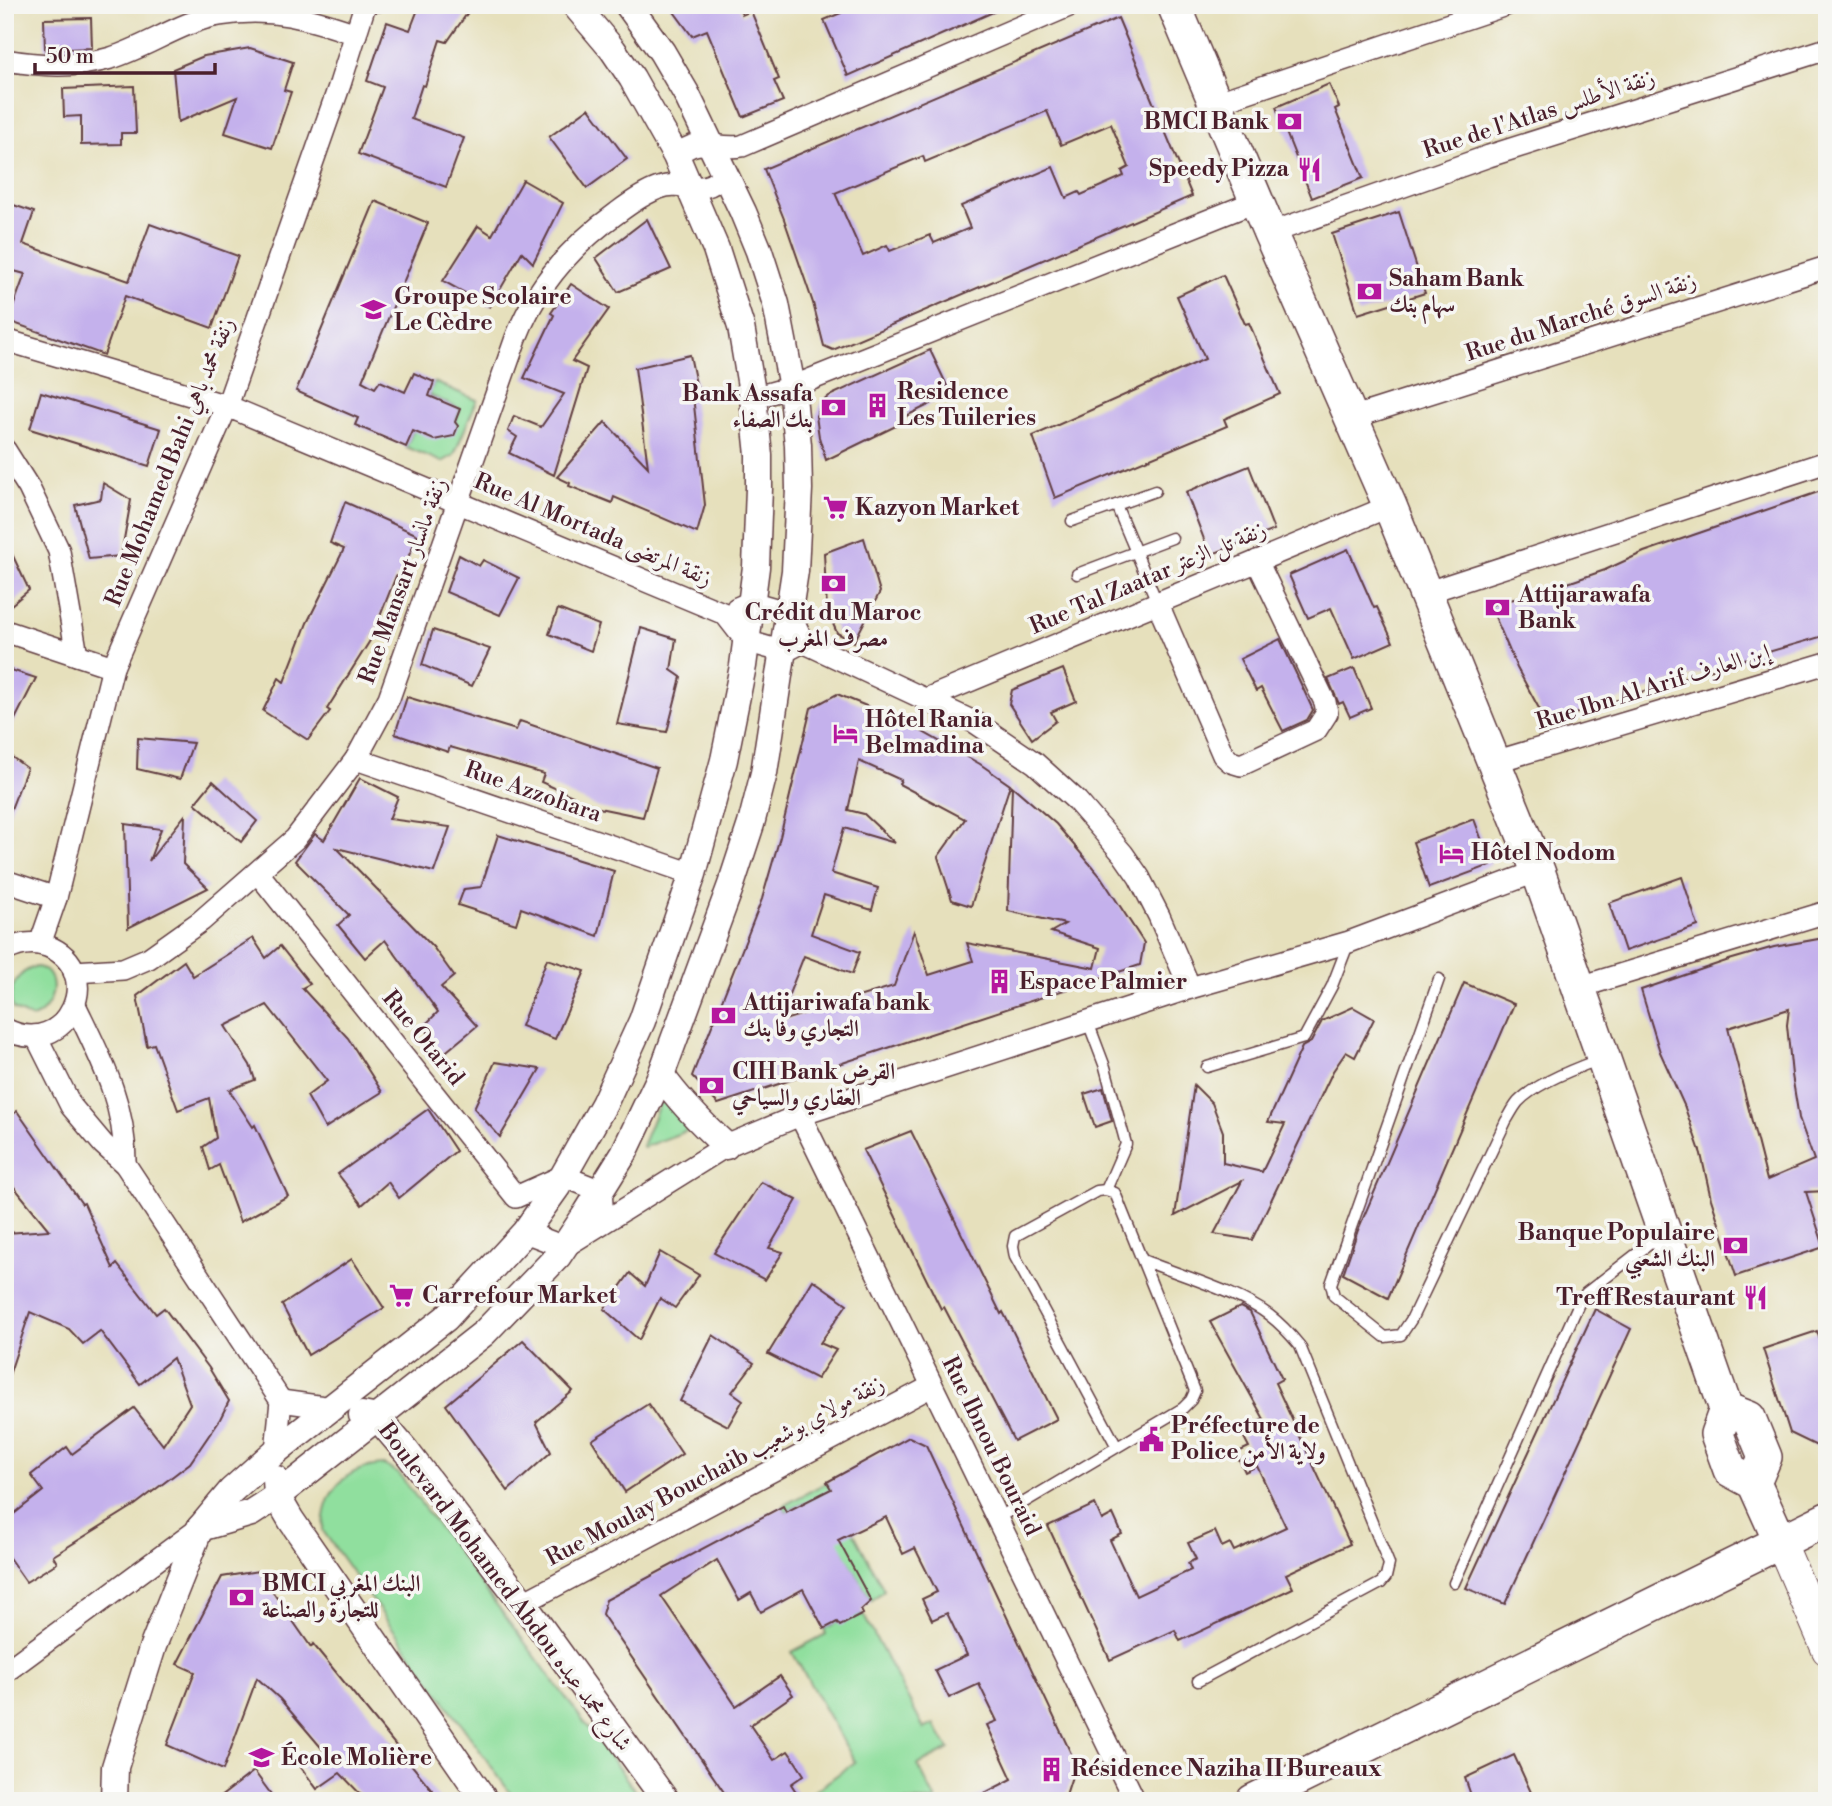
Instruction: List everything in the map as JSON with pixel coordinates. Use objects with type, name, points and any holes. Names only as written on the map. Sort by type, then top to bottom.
[{"type":"main road","points":[[1174,5],[1256,201],[1390,506],[1538,871],[1726,1409],[1749,1419],[1765,1457],[1754,1483],[1827,1650]]},
{"type":"main road","points":[[1253,1801],[1827,1519]]},
{"type":"street","points":[[5,1672],[200,1528],[231,1491],[276,1451],[446,1318],[525,1232],[563,1176],[604,1104],[642,1021],[693,874],[724,760],[746,641],[756,567],[759,455],[753,398],[741,327],[728,284],[691,187],[632,78],[575,5]]},
{"type":"street","points":[[200,1528],[251,1513],[277,1496],[484,1333],[527,1291],[564,1247],[624,1153],[661,1075],[751,824],[794,647],[790,612],[799,489],[792,387],[776,304],[743,212],[676,75],[628,5]]},
{"type":"street","points":[[676,156],[691,145],[709,142],[725,147],[742,146],[1071,5]]},
{"type":"street","points":[[1215,103],[1506,5]]},
{"type":"street","name":"Rue Mohamed Bahi زنقة محمد باهي","points":[[40,944],[55,898],[113,667],[226,405],[356,34],[371,6]]},
{"type":"street","points":[[5,60],[67,65],[111,58],[195,21],[240,12],[271,11],[308,18],[356,34]]},
{"type":"street","name":"Rue de l'Atlas زنقة الأطلس","points":[[1270,233],[1489,156],[1827,49]]},
{"type":"street","name":"Rue Mansart زنقة مانسار","points":[[74,972],[123,969],[149,958],[201,922],[295,839],[356,759],[389,698],[525,314],[542,287],[562,260],[583,239],[626,206],[660,187],[710,186],[724,174]]},
{"type":"street","points":[[753,398],[792,387],[1256,201]]},
{"type":"street","name":"Rue du Marché زنقة السوق","points":[[1351,418],[1827,267]]},
{"type":"street","name":"Rue Al Mortada زنقة المرتضى","points":[[5,340],[226,405],[725,614],[746,641]]},
{"type":"street","points":[[5,450],[29,488],[59,551],[77,655]]},
{"type":"street","points":[[1425,593],[1827,462]]},
{"type":"street","name":"Rue Tal Zaatar زنقة تل الزعتر","points":[[926,699],[1390,506]]},
{"type":"street","points":[[1157,602],[1223,755],[1231,762],[1241,765],[1316,730],[1327,713],[1325,702],[1257,561]]},
{"type":"street","points":[[751,602],[790,612]]},
{"type":"street","name":"Rue Al Mortada زنقة المرتضى","points":[[725,614],[751,602]]},
{"type":"street","points":[[5,631],[113,667]]},
{"type":"street","points":[[746,641],[794,647],[926,699],[1004,740],[1043,771],[1104,830],[1139,877],[1190,988]]},
{"type":"street","name":"Rue Ibn Al Arif إبن العارف","points":[[1494,762],[1827,663]]},
{"type":"street","name":"Rue Azzohara","points":[[356,759],[693,874]]},
{"type":"street","points":[[564,1247],[726,1146],[800,1115],[1190,988],[1349,942],[1538,871]]},
{"type":"street","name":"Rue Otarid","points":[[258,873],[516,1196],[563,1176]]},
{"type":"street","points":[[5,881],[55,898]]},
{"type":"street","points":[[1580,987],[1827,912]]},
{"type":"street","points":[[5,951],[20,944],[40,944],[58,952],[74,972],[77,990],[75,1005],[60,1026],[36,1036],[22,1035],[5,1029]]},
{"type":"street","points":[[75,1005],[102,1060],[114,1092],[125,1137],[125,1164]]},
{"type":"street","points":[[36,1036],[71,1106],[103,1144],[125,1164],[281,1401],[276,1451],[277,1496],[485,1801]]},
{"type":"street","points":[[661,1075],[696,1119],[726,1146]]},
{"type":"street","name":"Rue Ibnou Bouraid","points":[[800,1115],[1135,1801]]},
{"type":"street","points":[[563,1176],[601,1191]]},
{"type":"street","points":[[601,1191],[603,1222]]},
{"type":"street","points":[[525,1232],[564,1247]]},
{"type":"street","name":"Rue Moulay Bouchaib زنقة مولاي بوشعيب","points":[[523,1603],[932,1386]]},
{"type":"street","name":"Boulevard Mohamed Abdou شارع محمد عبده","points":[[281,1401],[378,1418],[523,1603],[666,1801]]},
{"type":"street","points":[[114,1801],[115,1767],[153,1646],[200,1528]]},
{"type":"lane","points":[[1072,521],[1155,491]]},
{"type":"lane","points":[[1116,505],[1157,602]]},
{"type":"lane","points":[[1077,574],[1172,538]]},
{"type":"lane","points":[[1208,1067],[1304,1038],[1332,986],[1349,942]]},
{"type":"lane","points":[[1439,979],[1331,1284],[1334,1296],[1385,1337],[1401,1335],[1411,1320],[1506,1121],[1520,1100],[1567,1071],[1604,1058]]},
{"type":"lane","points":[[1088,1022],[1105,1067],[1126,1144],[1106,1190]]},
{"type":"lane","points":[[996,1519],[1183,1408],[1191,1401],[1195,1391],[1115,1193],[1106,1190],[1097,1191],[1015,1236],[1013,1246],[1015,1257],[1117,1447]]},
{"type":"lane","points":[[1454,1583],[1580,1301],[1634,1253],[1665,1232]]},
{"type":"lane","points":[[1143,1260],[1249,1303],[1284,1327],[1300,1346],[1389,1564],[1386,1577],[1373,1587],[1198,1681]]},
{"type":"green space","points":[[434,382],[477,400],[454,455],[442,462],[406,447],[413,431],[455,422],[460,409],[429,395]]},
{"type":"green space","points":[[38,967],[51,977],[52,994],[45,1009],[31,1018],[13,1009],[11,995],[19,976]]},
{"type":"green space","points":[[662,1097],[689,1130],[644,1147],[642,1146]]},
{"type":"green space","points":[[384,1465],[399,1474],[643,1801],[516,1801],[323,1531],[327,1505],[338,1484],[358,1471]]},
{"type":"green space","points":[[827,1482],[884,1590],[871,1601],[843,1551],[804,1503],[786,1512],[783,1506]]},
{"type":"green space","points":[[863,1614],[924,1729],[934,1724],[949,1749],[918,1765],[936,1801],[801,1801],[855,1762],[792,1652],[826,1634],[824,1629],[837,1622]]},
{"type":"building","points":[[429,5],[473,5],[447,42],[440,40],[411,119],[464,138],[446,187],[358,154],[383,87],[367,81],[387,22],[410,30],[417,12]]},
{"type":"building","points":[[669,5],[738,5],[742,15],[751,11],[779,79],[774,81],[783,101],[743,117],[707,30],[692,36]]},
{"type":"building","points":[[837,5],[1009,5],[848,76],[824,20],[841,13]]},
{"type":"building","points":[[91,18],[92,48],[45,50],[44,19]]},
{"type":"building","points":[[1118,18],[1192,196],[833,350],[824,346],[813,303],[764,169]],"holes":[[[1047,111],[1061,145],[1111,124],[1129,167],[1122,171],[1124,176],[1081,195],[1079,192],[1066,198],[1053,167],[961,206],[970,228],[934,243],[930,235],[890,251],[887,245],[863,256],[835,193],[923,156],[925,162]]]},
{"type":"building","points":[[250,48],[293,62],[284,90],[291,92],[272,148],[225,133],[237,97],[178,122],[173,69],[204,56]]},
{"type":"building","points":[[1329,84],[1339,107],[1335,109],[1363,178],[1312,198],[1276,107]]},
{"type":"building","points":[[134,86],[136,133],[121,133],[121,144],[81,145],[81,116],[64,117],[63,89]]},
{"type":"building","points":[[589,108],[627,159],[587,188],[549,137]]},
{"type":"building","points":[[523,180],[563,203],[533,263],[522,252],[490,307],[443,281],[478,226],[492,235]]},
{"type":"building","points":[[375,201],[428,223],[362,381],[375,388],[380,381],[405,392],[414,373],[434,382],[429,396],[460,409],[454,436],[434,440],[413,431],[406,447],[355,425],[358,418],[296,391]]},
{"type":"building","points":[[5,202],[34,212],[23,244],[129,281],[150,224],[238,256],[212,328],[125,296],[104,355],[8,321],[25,274],[14,271],[9,287],[5,287]]},
{"type":"building","points":[[1399,212],[1425,293],[1358,314],[1332,234]]},
{"type":"building","points":[[647,219],[671,269],[618,292],[596,258]]},
{"type":"building","points":[[1223,275],[1245,324],[1249,323],[1280,394],[1224,419],[1227,426],[1055,498],[1033,436],[1205,359],[1177,296]]},
{"type":"building","points":[[571,284],[609,309],[572,361],[587,368],[554,475],[509,453],[517,437],[508,431],[514,416],[541,427],[564,394],[524,378],[554,315],[551,313]]},
{"type":"building","points":[[930,350],[951,394],[898,420],[900,424],[826,460],[816,416],[822,402],[829,396]]},
{"type":"building","points":[[690,355],[698,394],[693,396],[705,505],[697,533],[614,497],[612,503],[569,486],[570,483],[557,477],[605,422],[648,467],[635,368]]},
{"type":"building","points":[[41,392],[161,429],[149,466],[30,429]]},
{"type":"building","points":[[1249,466],[1274,530],[1210,555],[1186,492]]},
{"type":"building","points":[[103,483],[131,500],[121,556],[89,559],[75,505],[101,499]]},
{"type":"building","points":[[1827,489],[1827,635],[1734,662],[1547,723],[1517,668],[1490,605],[1542,592],[1605,570],[1644,552]]},
{"type":"building","points":[[345,502],[418,535],[399,578],[396,576],[371,639],[327,709],[330,711],[308,740],[263,711],[279,678],[284,682],[307,623],[344,549],[330,543]]},
{"type":"building","points":[[864,538],[880,592],[854,642],[837,633],[827,610],[824,553]]},
{"type":"building","points":[[5,539],[29,590],[5,610]]},
{"type":"building","points":[[1348,549],[1374,608],[1377,607],[1393,642],[1354,659],[1331,608],[1308,618],[1289,575]]},
{"type":"building","points":[[459,555],[479,566],[483,560],[519,578],[500,615],[446,592]]},
{"type":"building","points":[[558,609],[599,625],[591,651],[549,634]]},
{"type":"building","points":[[641,628],[676,639],[671,670],[681,677],[667,732],[617,724]]},
{"type":"building","points":[[433,630],[490,649],[472,686],[422,665]]},
{"type":"building","points":[[1280,639],[1313,710],[1307,720],[1283,731],[1261,688],[1256,691],[1240,659]]},
{"type":"building","points":[[5,668],[36,678],[5,739]]},
{"type":"building","points":[[1354,668],[1371,708],[1350,717],[1343,702],[1339,704],[1328,679]]},
{"type":"building","points":[[1063,669],[1076,701],[1051,712],[1056,721],[1032,739],[1009,704],[1012,690]]},
{"type":"building","points":[[837,694],[903,721],[980,764],[1010,785],[971,906],[952,900],[938,857],[965,819],[899,784],[901,780],[859,761],[848,810],[864,814],[895,843],[844,828],[831,873],[878,888],[872,910],[824,895],[811,934],[860,952],[852,974],[804,956],[778,1022],[894,986],[914,931],[929,975],[973,961],[967,943],[1095,968],[1100,948],[1051,932],[1065,924],[1008,911],[1012,786],[1056,824],[1101,877],[1144,943],[1140,965],[718,1104],[692,1076],[762,899],[811,708]]},
{"type":"building","points":[[407,697],[516,730],[520,721],[657,768],[643,817],[599,808],[541,782],[544,774],[450,747],[448,752],[395,734]]},
{"type":"building","points":[[138,738],[193,743],[180,779],[137,769]]},
{"type":"building","points":[[5,752],[27,768],[7,819],[5,818]]},
{"type":"building","points":[[360,778],[398,797],[389,819],[450,827],[434,872],[337,848],[433,947],[454,976],[441,987],[477,1026],[442,1055],[424,1026],[438,1012],[385,940],[365,958],[338,925],[349,915],[295,861],[315,834],[324,840]]},
{"type":"building","points":[[213,781],[257,821],[241,842],[195,803]]},
{"type":"building","points":[[185,815],[183,864],[208,888],[128,928],[125,824],[161,829],[149,861]]},
{"type":"building","points":[[1474,819],[1491,865],[1429,888],[1413,842]]},
{"type":"building","points":[[498,835],[614,871],[598,936],[521,908],[516,924],[458,905],[464,889],[481,887]]},
{"type":"building","points":[[1682,877],[1698,926],[1625,951],[1609,903]]},
{"type":"building","points":[[253,938],[266,958],[280,946],[310,984],[302,988],[348,1038],[382,1092],[325,1128],[307,1096],[327,1081],[267,1005],[225,1026],[250,1065],[255,1080],[229,1090],[253,1127],[255,1125],[288,1196],[240,1222],[219,1165],[210,1170],[203,1147],[216,1138],[209,1098],[178,1110],[154,1044],[147,1046],[137,996],[184,961],[193,976]]},
{"type":"building","points":[[1824,938],[1827,948],[1827,1191],[1806,1192],[1824,1247],[1736,1276],[1711,1199],[1701,1154],[1684,1105],[1660,1052],[1641,990],[1774,947]],"holes":[[[1789,1009],[1787,1025],[1799,1118],[1814,1160],[1767,1180],[1728,1028]]]},
{"type":"building","points":[[547,959],[585,971],[555,1039],[521,1026]]},
{"type":"building","points":[[1464,983],[1514,1004],[1388,1298],[1343,1274],[1358,1230]]},
{"type":"building","points":[[1353,1007],[1374,1019],[1355,1057],[1346,1052],[1333,1071],[1252,1240],[1214,1234],[1242,1181],[1175,1216],[1194,1085],[1212,1103],[1223,1132],[1223,1163],[1262,1172],[1285,1124],[1268,1122],[1302,1047],[1311,1042],[1322,1021]]},
{"type":"building","points":[[495,1062],[540,1069],[500,1137],[474,1108]]},
{"type":"building","points":[[1103,1088],[1112,1121],[1095,1127],[1084,1094]]},
{"type":"building","points":[[428,1109],[456,1151],[399,1198],[388,1182],[362,1205],[338,1174]]},
{"type":"building","points":[[17,1111],[82,1204],[84,1203],[113,1268],[117,1264],[156,1314],[164,1308],[209,1368],[229,1401],[190,1463],[135,1505],[53,1556],[57,1563],[26,1582],[5,1552],[5,1521],[43,1491],[31,1475],[67,1447],[72,1454],[134,1408],[163,1445],[190,1404],[173,1358],[140,1384],[100,1331],[83,1344],[69,1329],[30,1312],[9,1375],[5,1374],[7,1233],[49,1230],[11,1183],[5,1181],[5,1121]]},
{"type":"building","points":[[911,1131],[1001,1314],[1003,1312],[1057,1419],[1014,1441],[944,1307],[941,1309],[863,1150]]},
{"type":"building","points":[[761,1182],[797,1200],[769,1248],[783,1252],[765,1280],[714,1253]]},
{"type":"building","points":[[660,1252],[699,1275],[675,1308],[660,1298],[639,1340],[604,1309],[630,1273],[645,1286]]},
{"type":"building","points":[[352,1259],[384,1308],[308,1355],[282,1305]]},
{"type":"building","points":[[813,1280],[847,1304],[820,1343],[836,1350],[817,1379],[768,1354]]},
{"type":"building","points":[[1240,1307],[1250,1312],[1282,1379],[1275,1383],[1350,1544],[1286,1574],[1293,1588],[1180,1641],[1175,1630],[1110,1660],[1048,1526],[1095,1504],[1102,1520],[1113,1514],[1122,1534],[1110,1540],[1136,1596],[1191,1570],[1188,1563],[1196,1559],[1188,1543],[1215,1531],[1222,1547],[1230,1543],[1234,1551],[1286,1527],[1257,1466],[1245,1472],[1236,1453],[1249,1447],[1240,1430],[1264,1419],[1210,1322]]},
{"type":"building","points":[[1595,1309],[1631,1329],[1505,1604],[1466,1588]]},
{"type":"building","points":[[1817,1331],[1827,1361],[1827,1451],[1790,1433],[1763,1349]]},
{"type":"building","points":[[713,1335],[754,1363],[732,1392],[743,1400],[728,1426],[680,1401]]},
{"type":"building","points":[[523,1340],[573,1391],[536,1422],[551,1452],[508,1491],[446,1405]]},
{"type":"building","points":[[648,1404],[682,1454],[625,1492],[592,1440]]},
{"type":"building","points":[[909,1437],[926,1445],[1076,1764],[1064,1801],[969,1801],[1012,1779],[987,1725],[997,1721],[979,1684],[949,1698],[935,1670],[967,1655],[947,1613],[932,1620],[922,1599],[937,1592],[915,1548],[903,1554],[886,1517],[838,1540],[871,1601],[861,1610],[863,1614],[840,1626],[837,1622],[824,1629],[803,1589],[761,1612],[751,1593],[739,1600],[717,1560],[661,1596],[736,1706],[780,1676],[793,1695],[750,1725],[774,1760],[788,1751],[793,1758],[804,1775],[791,1784],[802,1801],[730,1801],[602,1614],[606,1600],[783,1506],[786,1512],[831,1489],[827,1482]]},
{"type":"building","points":[[258,1571],[311,1647],[313,1644],[441,1801],[367,1801],[340,1773],[317,1789],[300,1766],[325,1752],[280,1699],[257,1678],[223,1770],[167,1745],[195,1672],[177,1664],[222,1577]]},
{"type":"building","points":[[1514,1755],[1535,1801],[1473,1801],[1465,1778]]},
{"type":"building","points":[[254,1771],[276,1801],[215,1801]]},
{"type":"place","name":"BMCI Bank","points":[[1289,122]]},
{"type":"place","name":"Speedy Pizza","points":[[1309,169]]},
{"type":"place","name":"Saham Bank سهام بنك","points":[[1369,292]]},
{"type":"place","name":"Groupe Scolaire Le Cèdre","points":[[374,310]]},
{"type":"place","name":"Residence Les Tuileries","points":[[877,405]]},
{"type":"place","name":"Bank Assafa بنك الصفاء","points":[[833,407]]},
{"type":"place","name":"Kazyon Market","points":[[835,508]]},
{"type":"place","name":"Crédit du Maroc مصرف المغرب","points":[[833,583]]},
{"type":"place","name":"Attijarawafa Bank","points":[[1498,608]]},
{"type":"place","name":"Hôtel Rania Belmadina","points":[[845,733]]},
{"type":"place","name":"Hôtel Nodom","points":[[1451,853]]},
{"type":"place","name":"Espace Palmier","points":[[999,982]]},
{"type":"place","name":"Attijariwafa bank التجاري وفا بنك","points":[[723,1016]]},
{"type":"place","name":"CIH Bank القرض العقاري والسياحي","points":[[712,1085]]},
{"type":"place","name":"Banque Populaire البنك الشعبي","points":[[1735,1246]]},
{"type":"place","name":"Carrefour Market","points":[[402,1296]]},
{"type":"place","name":"Treff Restaurant","points":[[1755,1298]]},
{"type":"place","name":"Préfecture de Police ولاية الأمن","points":[[1151,1439]]},
{"type":"place","name":"BMCI البنك المغربي للتجارة والصناعة","points":[[242,1597]]},
{"type":"place","name":"École Molière","points":[[261,1758]]},
{"type":"place","name":"Résidence Naziha II Bureaux","points":[[1051,1769]]}]
